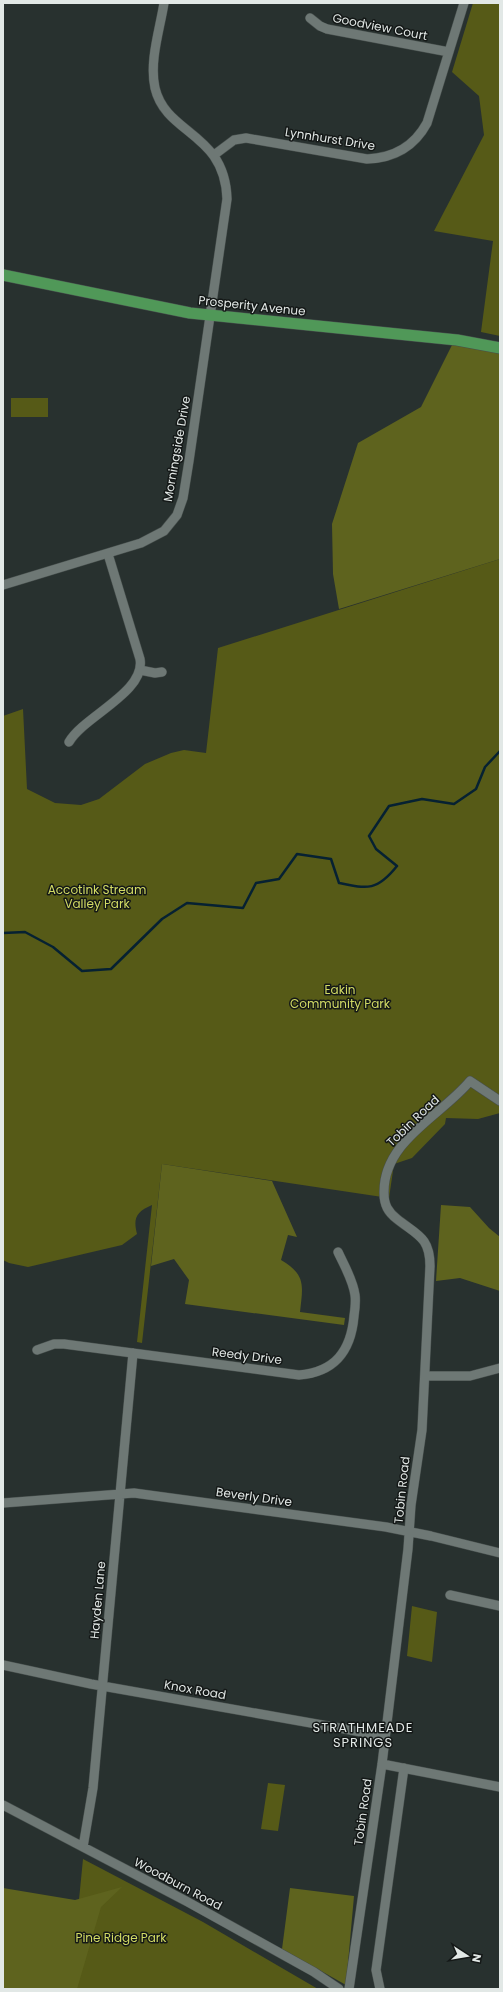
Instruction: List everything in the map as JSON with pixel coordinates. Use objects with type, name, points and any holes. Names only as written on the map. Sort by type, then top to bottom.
[{"type":"main road","name":"Prosperity Avenue","points":[[3,275],[105,297],[210,316],[436,338],[500,348]]},
{"type":"street","name":"Morningside Drive","points":[[3,585],[108,554],[157,536],[164,531],[177,515],[182,498],[189,461],[227,198],[224,175],[214,155],[207,146],[170,113],[158,96],[153,76],[164,3]]},
{"type":"street","name":"Lynnhurst Drive","points":[[214,155],[234,140],[246,138],[367,159],[379,159],[399,152],[415,140],[427,123],[464,3]]},
{"type":"street","name":"Goodview Court","points":[[310,18],[327,30],[449,52]]},
{"type":"street","points":[[69,742],[78,731],[129,687],[140,670],[140,659],[108,554]]},
{"type":"street","points":[[140,670],[155,673],[162,672]]},
{"type":"street","name":"Tobin Road","points":[[349,1989],[382,1764],[384,1736],[422,1430],[425,1376],[429,1253],[424,1240],[397,1220],[386,1207],[384,1186],[390,1162],[396,1151],[449,1103],[470,1081],[500,1102]]},
{"type":"street","name":"Reedy Drive","points":[[36,1350],[54,1344],[64,1344],[299,1375],[318,1371],[330,1365],[340,1356],[350,1339],[353,1327],[355,1295],[353,1286],[338,1252]]},
{"type":"street","name":"Hayden Lane","points":[[84,1848],[92,1794],[133,1353]]},
{"type":"street","points":[[425,1376],[470,1376],[500,1368]]},
{"type":"street","name":"Beverly Drive","points":[[3,1503],[120,1493],[142,1494],[409,1532],[500,1553]]},
{"type":"street","points":[[450,1595],[500,1606]]},
{"type":"street","name":"Knox Road","points":[[3,1665],[102,1686],[384,1736]]},
{"type":"street","points":[[382,1764],[500,1787]]},
{"type":"street","points":[[380,1989],[376,1970],[404,1768]]},
{"type":"street","name":"Woodburn Road","points":[[3,1805],[314,1972],[339,1989]]},
{"type":"green space","points":[[473,3],[500,3],[500,336],[481,332],[493,241],[434,231],[484,135],[479,96],[452,72]]},
{"type":"green space","points":[[452,345],[480,348],[500,354],[500,559],[339,609],[333,574],[332,524],[358,443],[421,407]]},
{"type":"green space","points":[[11,398],[48,398],[48,417],[11,417]]},
{"type":"green space","name":"Eakin Community Park","points":[[500,559],[500,1113],[478,1119],[446,1118],[445,1124],[412,1158],[394,1164],[389,1198],[162,1164],[142,1343],[137,1342],[152,1205],[139,1213],[135,1224],[137,1234],[122,1245],[28,1267],[9,1263],[3,1260],[3,716],[23,709],[27,789],[55,803],[81,805],[99,799],[145,764],[171,753],[184,750],[206,753],[218,648]]},
{"type":"green space","points":[[162,1164],[272,1181],[297,1237],[288,1235],[281,1260],[289,1265],[299,1276],[302,1288],[300,1312],[345,1318],[344,1325],[185,1304],[189,1280],[174,1259],[151,1266]]},
{"type":"green space","points":[[441,1205],[470,1207],[489,1228],[500,1237],[500,1291],[460,1278],[436,1281]]},
{"type":"green space","points":[[412,1606],[437,1612],[432,1662],[407,1656]]},
{"type":"green space","points":[[268,1783],[285,1785],[278,1831],[261,1829]]},
{"type":"green space","name":"Pine Ridge Park","points":[[83,1859],[203,1922],[318,1989],[3,1989],[78,1910]]},
{"type":"green space","points":[[122,1887],[101,1907],[77,1989],[3,1989],[3,1888],[75,1900]]},
{"type":"green space","points":[[290,1888],[354,1896],[346,1985],[282,1949]]},
{"type":"waterway","points":[[3,933],[25,932],[53,947],[82,971],[111,969],[162,919],[187,903],[243,908],[256,883],[279,879],[297,854],[331,859],[339,883],[365,887],[378,884],[384,880],[397,866],[376,849],[369,836],[389,806],[422,799],[454,804],[476,789],[485,767],[500,751]]},
{"type":"district","name":"STRATHMEADE SPRINGS","points":[[363,1734]]},
{"type":"park label","name":"Accotink Stream Valley Park","points":[[97,897]]}]
